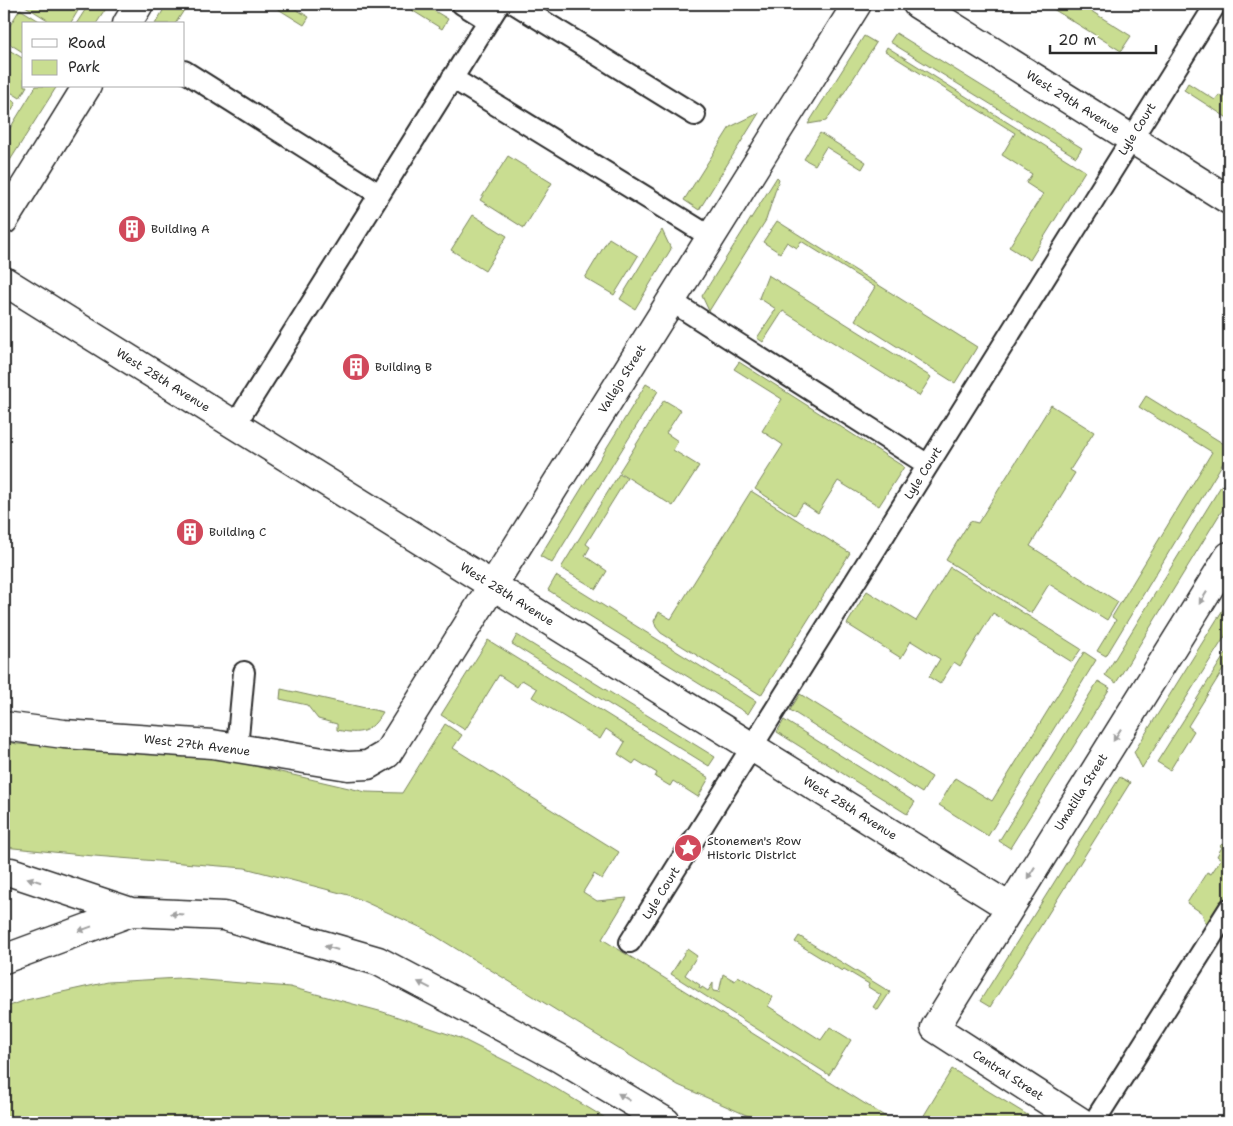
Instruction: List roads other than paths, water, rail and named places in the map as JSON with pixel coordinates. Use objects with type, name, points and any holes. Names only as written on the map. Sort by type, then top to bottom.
[{"type":"main road","points":[[128,22],[139,4]]},
{"type":"main road","name":"Vallejo Street","points":[[387,754],[857,4]]},
{"type":"main road","name":"West 29th Avenue","points":[[917,4],[1229,200]]},
{"type":"main road","points":[[4,220],[86,88]]},
{"type":"main road","name":"West 28th Avenue","points":[[4,281],[1009,906]]},
{"type":"main road","name":"Umatilla Street","points":[[934,1028],[1229,556]]},
{"type":"main road","name":"West 27th Avenue","points":[[4,726],[64,734],[212,744],[348,766],[368,764],[387,754]]},
{"type":"main road","points":[[4,872],[11,872],[131,912],[224,916],[378,961],[544,1050],[666,1122]]},
{"type":"main road","points":[[4,958],[131,912]]},
{"type":"main road","name":"Central Street","points":[[934,1028],[1081,1122]]},
{"type":"lane","points":[[235,425],[494,12],[462,4]]},
{"type":"lane","points":[[515,4],[695,114]]},
{"type":"lane","name":"Lyle Court","points":[[630,942],[1216,4]]},
{"type":"lane","points":[[185,73],[379,194]]},
{"type":"lane","points":[[452,78],[711,237]]},
{"type":"lane","points":[[671,301],[928,465]]},
{"type":"lane","points":[[237,748],[244,672]]},
{"type":"lane","points":[[1094,1122],[1229,910]]},
{"type":"place","name":"Building A","points":[[132,229]]},
{"type":"place","name":"Building B","points":[[356,367]]},
{"type":"place","name":"Building C","points":[[190,532]]},
{"type":"place","name":"Stonemen's Row Historic District","points":[[688,848]]}]
